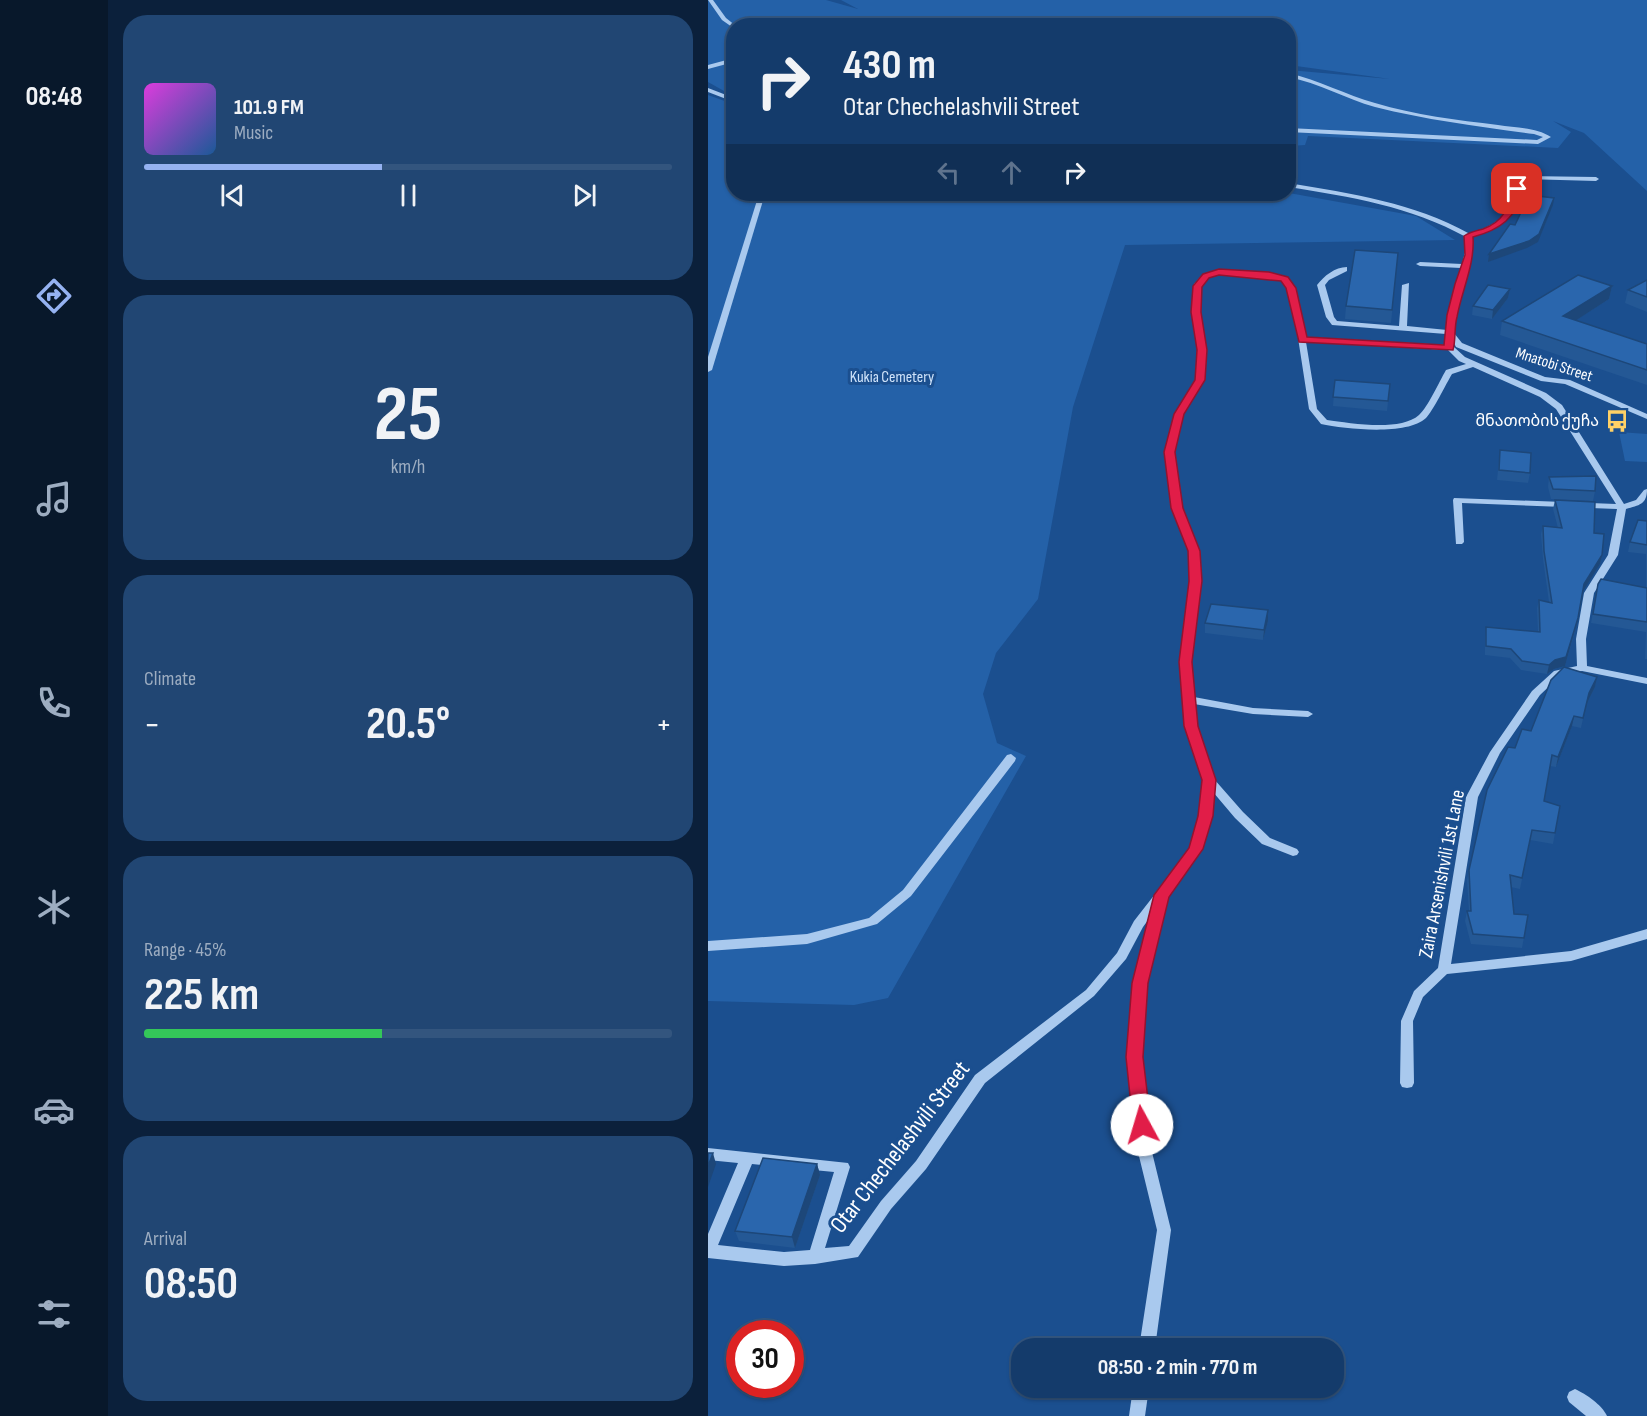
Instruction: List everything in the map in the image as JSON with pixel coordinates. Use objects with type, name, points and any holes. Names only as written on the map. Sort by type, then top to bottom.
[{"type":"street","points":[[710,3],[726,20]]},
{"type":"street","points":[[708,67],[726,62]]},
{"type":"street","points":[[1296,78],[1349,98],[1406,112],[1534,132],[1548,137],[1538,141],[1296,130]]},
{"type":"street","points":[[708,90],[726,97]]},
{"type":"street","points":[[1296,186],[1413,208],[1443,220],[1469,236],[1489,230],[1509,214],[1516,201],[1519,177],[1596,179]]},
{"type":"street","points":[[708,370],[760,201]]},
{"type":"street","points":[[1450,348],[1449,332],[1459,284],[1470,255],[1469,236]]},
{"type":"street","points":[[1420,264],[1466,266]]},
{"type":"street","points":[[1344,269],[1326,278],[1321,285],[1331,320],[1341,325],[1449,332]]},
{"type":"street","name":"Otar Chechelashvili Street","points":[[708,1251],[784,1259],[853,1252],[886,1205],[921,1165],[980,1079],[1090,993],[1122,956],[1138,924],[1196,849],[1205,816],[1209,780],[1191,726],[1185,662],[1195,581],[1194,551],[1177,508],[1169,452],[1179,414],[1200,380],[1202,350],[1196,312],[1197,286],[1206,276],[1219,272],[1269,275],[1285,279],[1291,288],[1303,339],[1313,409],[1324,422],[1355,426],[1386,426],[1405,425],[1417,421],[1423,416],[1449,372],[1473,364]]},
{"type":"street","points":[[1403,329],[1406,285]]},
{"type":"street","name":"Mnatobi Street","points":[[1449,332],[1459,345],[1484,356],[1544,379],[1567,382],[1647,417]]},
{"type":"street","points":[[1303,339],[1450,348],[1462,359],[1543,395],[1559,407],[1622,507],[1613,555],[1589,593],[1581,639],[1582,668],[1647,681]]},
{"type":"street","points":[[1459,542],[1457,500],[1622,507],[1639,502],[1647,492]]},
{"type":"street","name":"Zaira Arsenishvili 1st Lane","points":[[1407,1083],[1407,1021],[1418,994],[1444,970],[1472,797],[1495,752],[1536,693],[1558,673],[1582,668]]},
{"type":"street","points":[[1189,700],[1253,711],[1308,714]]},
{"type":"street","points":[[708,946],[807,939],[873,921],[907,893],[1011,758]]},
{"type":"street","points":[[1209,780],[1239,815],[1266,841],[1293,852]]},
{"type":"street","name":"Otar Chechelashvili Street","points":[[1148,1338],[1164,1230],[1144,1148],[1135,1057],[1140,983],[1162,895]]},
{"type":"street","points":[[1444,970],[1571,956],[1647,934]]},
{"type":"street","points":[[708,1154],[843,1167],[815,1257]]},
{"type":"street","points":[[708,1251],[748,1157]]},
{"type":"street","points":[[1575,1397],[1599,1416]]},
{"type":"street","points":[[1137,1416],[1140,1398]]},
{"type":"green space","points":[[708,0],[826,0],[858,9],[841,0],[1647,0],[1647,191],[1584,133],[1553,121],[1571,132],[1558,148],[1308,136],[1305,145],[1296,146],[1296,71],[1390,79],[1296,66],[1296,18],[726,18],[726,92],[708,82]]},
{"type":"green space","name":"Kukia Cemetery","points":[[708,95],[726,101],[726,201],[1296,201],[1296,194],[1416,216],[1455,240],[1125,245],[1073,407],[1038,599],[996,653],[983,694],[997,743],[1026,756],[888,998],[854,1005],[708,1001]]},
{"type":"green space","points":[[1619,432],[1647,434],[1647,462],[1625,461]]},
{"type":"building","points":[[1529,195],[1554,198],[1539,234],[1529,241],[1489,254],[1510,224],[1515,225]]},
{"type":"building","points":[[1355,250],[1398,253],[1392,310],[1346,306]]},
{"type":"building","points":[[1578,275],[1612,286],[1563,316],[1647,344],[1647,370],[1502,321]]},
{"type":"building","points":[[1647,280],[1647,297],[1628,290]]},
{"type":"building","points":[[1488,285],[1510,289],[1493,310],[1473,306]]},
{"type":"building","points":[[1335,380],[1390,384],[1388,401],[1333,397]]},
{"type":"building","points":[[1500,450],[1531,453],[1530,473],[1499,470]]},
{"type":"building","points":[[1596,476],[1595,491],[1553,489],[1549,477]]},
{"type":"building","points":[[1555,500],[1595,502],[1594,533],[1604,534],[1602,555],[1584,584],[1578,618],[1566,657],[1555,660],[1549,665],[1522,661],[1511,649],[1486,646],[1486,627],[1540,632],[1539,600],[1552,603],[1544,551],[1543,526],[1562,528]]},
{"type":"building","points":[[1638,520],[1647,521],[1647,545],[1630,542]]},
{"type":"building","points":[[1601,579],[1647,588],[1647,622],[1593,614],[1598,584]]},
{"type":"building","points":[[1211,604],[1268,610],[1264,630],[1205,623]]},
{"type":"building","points":[[1564,667],[1597,677],[1589,693],[1583,718],[1574,716],[1558,757],[1552,755],[1544,801],[1560,806],[1555,833],[1532,830],[1522,878],[1510,875],[1514,914],[1528,915],[1524,938],[1473,934],[1467,911],[1471,911],[1469,870],[1487,790],[1508,747],[1515,748],[1522,729],[1531,731],[1551,680]]},
{"type":"building","points":[[708,1153],[713,1153],[708,1166]]},
{"type":"building","points":[[763,1158],[817,1164],[792,1237],[735,1231]]},
{"type":"place","name":"მნათობის ქუჩა","points":[[1617,421]]},
{"type":"route","points":[[1142,1125],[1135,1057],[1140,983],[1162,895],[1196,849],[1205,816],[1209,780],[1191,726],[1185,662],[1195,581],[1194,551],[1177,508],[1169,452],[1179,414],[1200,380],[1202,350],[1196,312],[1197,286],[1206,276],[1219,272],[1269,275],[1285,279],[1291,288],[1303,339],[1450,348],[1449,332],[1452,315],[1459,284],[1470,255],[1469,236],[1489,230],[1500,223],[1509,214],[1516,201],[1517,189]]}]
